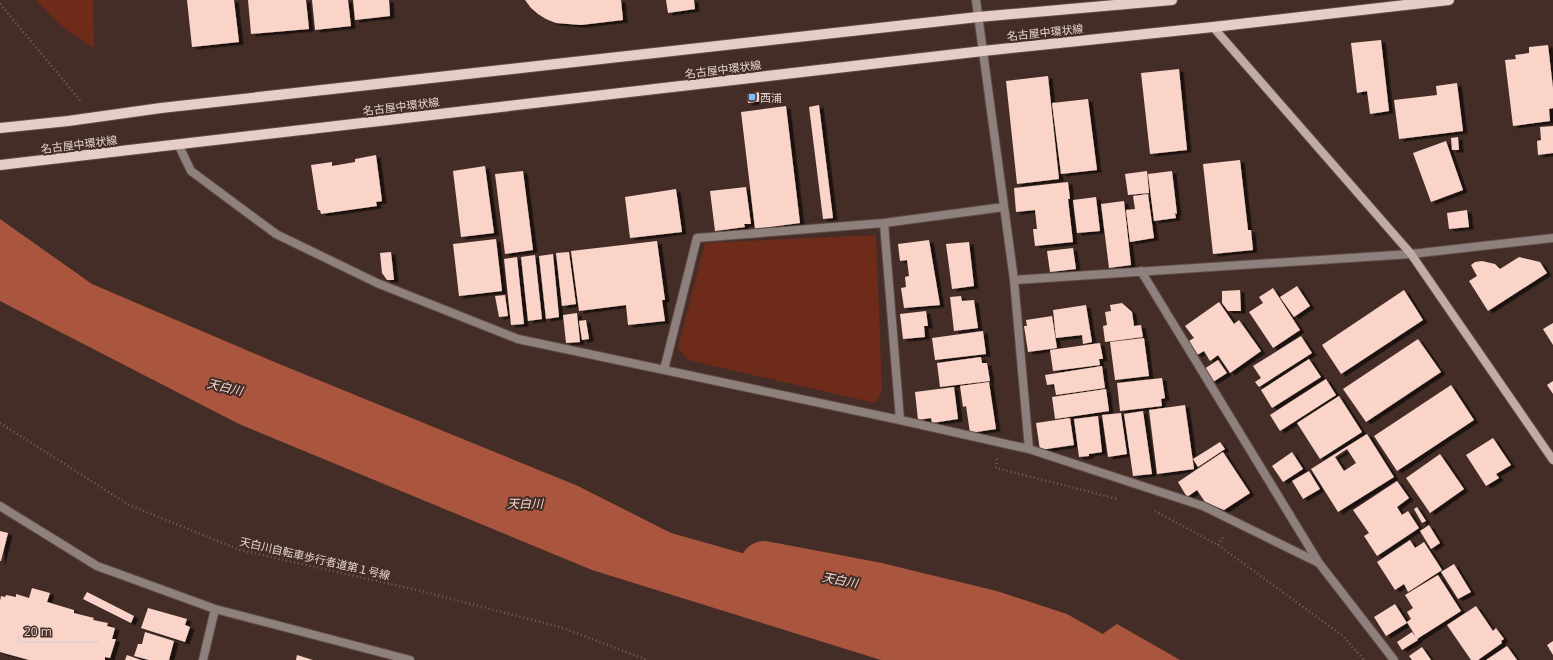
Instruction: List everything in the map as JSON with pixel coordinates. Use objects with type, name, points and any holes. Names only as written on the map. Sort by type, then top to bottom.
[{"type":"main road","name":"名古屋中環状線","points":[[0,128],[978,17],[1172,0]]},
{"type":"main road","name":"名古屋中環状線","points":[[0,165],[983,51],[1449,0]]},
{"type":"street","points":[[976,0],[1014,280],[1029,449]]},
{"type":"street","points":[[1213,27],[1411,254],[1553,460]]},
{"type":"street","points":[[178,144],[191,171],[276,234],[377,283],[518,339],[900,420],[1029,449],[1203,506],[1319,562]]},
{"type":"street","points":[[664,370],[697,238],[884,223],[1004,207]]},
{"type":"street","points":[[884,223],[900,420]]},
{"type":"street","points":[[1014,280],[1411,254],[1553,238]]},
{"type":"street","points":[[1141,272],[1319,562],[1394,660]]},
{"type":"street","points":[[0,506],[97,566],[215,609],[410,660]]},
{"type":"street","points":[[203,660],[215,609]]},
{"type":"path","points":[[0,4],[94,117]]},
{"type":"path","name":"天白川自転車歩行者道第１号線","points":[[0,423],[129,505],[240,550],[421,591],[563,628],[647,660]]},
{"type":"path","points":[[998,442],[996,468],[1123,500]]},
{"type":"path","points":[[1152,509],[1218,545],[1343,636],[1364,660]]},
{"type":"shaded area","points":[[36,0],[93,0],[94,49],[60,25]]},
{"type":"shaded area","points":[[876,235],[882,391],[875,403],[688,360],[678,348],[705,243]]},
{"type":"water","name":"天白川","points":[[0,219],[92,284],[272,361],[578,486],[671,533],[1081,649],[1117,624],[1180,660],[881,660],[592,570],[239,424],[0,301]]},
{"type":"building","points":[[187,0],[234,0],[239,42],[192,47]]},
{"type":"building","points":[[248,0],[306,0],[309,29],[251,34]]},
{"type":"building","points":[[312,0],[348,0],[351,26],[315,30]]},
{"type":"building","points":[[353,0],[389,0],[390,16],[355,20]]},
{"type":"building","points":[[525,0],[621,0],[623,20],[581,25],[556,23],[538,14]]},
{"type":"building","points":[[666,0],[694,0],[695,9],[668,13]]},
{"type":"building","points":[[1381,40],[1389,111],[1370,114],[1367,91],[1357,93],[1351,43]]},
{"type":"building","points":[[1548,45],[1553,88],[1553,108],[1549,109],[1550,121],[1513,126],[1505,60],[1516,59],[1515,55],[1529,53],[1529,47]]},
{"type":"building","points":[[1179,69],[1187,150],[1150,154],[1141,73]]},
{"type":"building","points":[[1048,76],[1059,179],[1017,184],[1006,81]]},
{"type":"building","points":[[1457,83],[1463,131],[1399,139],[1394,100],[1437,95],[1436,86]]},
{"type":"building","points":[[768,91],[769,100],[748,103],[747,94]]},
{"type":"building","points":[[1088,99],[1097,170],[1061,174],[1052,103]]},
{"type":"building","points":[[819,105],[833,218],[823,219],[809,107]]},
{"type":"building","points":[[786,106],[800,223],[755,229],[741,112]]},
{"type":"building","points":[[1553,126],[1553,153],[1538,155],[1537,141],[1541,140],[1540,127]]},
{"type":"building","points":[[1458,137],[1459,150],[1452,150],[1451,138]]},
{"type":"building","points":[[1446,141],[1463,190],[1431,202],[1413,153]]},
{"type":"building","points":[[376,155],[382,201],[376,202],[377,206],[321,214],[320,210],[318,210],[311,165],[332,162],[332,166],[355,162],[355,159]]},
{"type":"building","points":[[1240,160],[1248,230],[1251,230],[1253,250],[1213,254],[1203,164]]},
{"type":"building","points":[[485,166],[494,233],[461,237],[453,171]]},
{"type":"building","points":[[523,171],[533,250],[505,254],[495,174]]},
{"type":"building","points":[[1147,171],[1149,193],[1128,195],[1125,174]]},
{"type":"building","points":[[1172,171],[1177,214],[1175,213],[1176,218],[1154,221],[1148,174]]},
{"type":"building","points":[[1068,182],[1070,199],[1068,199],[1073,242],[1035,246],[1033,229],[1037,229],[1035,210],[1016,212],[1014,188]]},
{"type":"building","points":[[746,187],[751,224],[744,224],[745,227],[715,231],[710,191]]},
{"type":"building","points":[[676,189],[682,232],[630,238],[625,197]]},
{"type":"building","points":[[1148,194],[1154,238],[1130,242],[1126,210],[1135,209],[1133,196]]},
{"type":"building","points":[[1096,197],[1100,231],[1077,233],[1073,200]]},
{"type":"building","points":[[1124,201],[1131,265],[1109,268],[1101,204]]},
{"type":"building","points":[[1467,210],[1469,227],[1449,229],[1447,213]]},
{"type":"building","points":[[496,239],[502,291],[459,296],[453,244]]},
{"type":"building","points":[[929,240],[940,305],[904,308],[901,288],[906,287],[905,277],[909,276],[907,260],[900,261],[898,244]]},
{"type":"building","points":[[657,241],[665,300],[662,300],[665,321],[628,325],[626,305],[579,311],[571,251]]},
{"type":"building","points":[[969,242],[974,286],[952,289],[946,244]]},
{"type":"building","points":[[1073,248],[1076,269],[1050,272],[1047,251]]},
{"type":"building","points":[[391,252],[394,280],[387,280],[382,273],[380,253]]},
{"type":"building","points":[[569,252],[576,304],[562,306],[556,253]]},
{"type":"building","points":[[553,254],[559,317],[546,319],[539,256]]},
{"type":"building","points":[[535,255],[542,319],[528,321],[521,257]]},
{"type":"building","points":[[517,257],[524,324],[511,325],[504,259]]},
{"type":"building","points":[[1519,257],[1540,262],[1547,273],[1488,311],[1469,281],[1477,276],[1471,265],[1475,262],[1482,261],[1495,264],[1500,269]]},
{"type":"building","points":[[1297,286],[1310,306],[1294,317],[1280,297]]},
{"type":"building","points":[[1273,288],[1300,330],[1273,348],[1249,312],[1263,303],[1259,297]]},
{"type":"building","points":[[1240,290],[1241,311],[1228,311],[1222,303],[1222,291]]},
{"type":"building","points":[[1404,290],[1423,320],[1341,374],[1322,345]]},
{"type":"building","points":[[505,295],[508,316],[499,317],[495,296]]},
{"type":"building","points":[[961,296],[962,301],[974,300],[978,328],[954,331],[950,297]]},
{"type":"building","points":[[1219,302],[1234,324],[1239,320],[1261,351],[1230,373],[1218,355],[1210,361],[1204,351],[1197,355],[1187,342],[1194,338],[1185,326]]},
{"type":"building","points":[[1122,303],[1132,312],[1134,326],[1141,325],[1143,337],[1105,342],[1103,326],[1107,325],[1105,312],[1111,311],[1110,305]]},
{"type":"building","points":[[1086,305],[1092,342],[1083,344],[1082,335],[1056,338],[1053,310]]},
{"type":"building","points":[[926,311],[928,326],[924,326],[925,337],[903,339],[900,314]]},
{"type":"building","points":[[577,313],[580,342],[566,343],[563,315]]},
{"type":"building","points":[[1052,316],[1057,348],[1028,352],[1024,326],[1027,326],[1026,320]]},
{"type":"building","points":[[586,320],[589,339],[582,340],[579,321]]},
{"type":"building","points":[[1553,323],[1553,345],[1543,329]]},
{"type":"building","points":[[983,331],[986,354],[935,360],[932,338]]},
{"type":"building","points":[[1301,336],[1312,353],[1259,387],[1255,382],[1261,378],[1253,366]]},
{"type":"building","points":[[1144,338],[1149,376],[1115,380],[1110,342]]},
{"type":"building","points":[[1418,339],[1441,372],[1366,422],[1343,389]]},
{"type":"building","points":[[1100,343],[1103,359],[1099,359],[1100,365],[1053,371],[1050,350]]},
{"type":"building","points":[[981,357],[982,363],[987,363],[990,381],[940,387],[937,363]]},
{"type":"building","points":[[1309,359],[1321,377],[1272,408],[1261,390]]},
{"type":"building","points":[[1218,360],[1227,373],[1213,382],[1204,369]]},
{"type":"building","points":[[1102,366],[1105,388],[1056,395],[1054,384],[1047,385],[1045,375]]},
{"type":"building","points":[[1162,378],[1165,398],[1161,399],[1162,406],[1120,411],[1117,383]]},
{"type":"building","points":[[1326,379],[1336,395],[1280,431],[1270,415]]},
{"type":"building","points":[[1553,381],[1553,394],[1547,385]]},
{"type":"building","points":[[989,382],[996,429],[970,433],[966,406],[963,407],[960,386]]},
{"type":"building","points":[[1451,385],[1474,420],[1397,471],[1374,436]]},
{"type":"building","points":[[954,387],[958,419],[932,423],[931,418],[918,420],[915,392]]},
{"type":"building","points":[[1106,389],[1109,411],[1055,419],[1052,397]]},
{"type":"building","points":[[1339,396],[1362,432],[1320,459],[1297,423]]},
{"type":"building","points":[[1185,405],[1194,469],[1157,474],[1149,410]]},
{"type":"building","points":[[1143,411],[1152,474],[1133,476],[1124,414]]},
{"type":"building","points":[[1121,413],[1127,454],[1108,457],[1102,415]]},
{"type":"building","points":[[1098,416],[1102,452],[1079,457],[1074,419]]},
{"type":"building","points":[[1070,418],[1074,445],[1040,450],[1036,423]]},
{"type":"building","points":[[1367,434],[1394,477],[1338,512],[1311,469]],"holes":[[[1347,449],[1356,463],[1344,471],[1335,457]]]},
{"type":"building","points":[[1493,438],[1511,465],[1496,474],[1499,478],[1486,486],[1466,455]]},
{"type":"building","points":[[1220,442],[1225,449],[1198,467],[1193,459]]},
{"type":"building","points":[[1223,452],[1250,493],[1224,510],[1205,502],[1197,490],[1187,497],[1178,482]]},
{"type":"building","points":[[1292,452],[1303,469],[1283,482],[1272,466]]},
{"type":"building","points":[[1440,454],[1464,489],[1430,513],[1406,478]]},
{"type":"building","points":[[1309,471],[1320,489],[1303,499],[1292,481]]},
{"type":"building","points":[[1397,481],[1409,498],[1397,507],[1402,515],[1408,511],[1419,528],[1377,556],[1364,536],[1369,533],[1353,510]]},
{"type":"building","points":[[1417,507],[1426,521],[1422,523],[1414,509]]},
{"type":"building","points":[[1429,525],[1440,543],[1431,549],[1420,531]]},
{"type":"building","points":[[0,531],[8,533],[1,561],[0,561]]},
{"type":"building","points":[[1410,540],[1415,548],[1424,542],[1442,570],[1408,592],[1404,584],[1395,590],[1377,562]]},
{"type":"building","points":[[1454,564],[1471,592],[1458,599],[1441,572]]},
{"type":"building","points":[[1438,575],[1461,611],[1417,639],[1407,622],[1411,619],[1407,612],[1413,608],[1405,595]]},
{"type":"building","points":[[32,588],[50,593],[47,602],[74,610],[74,613],[94,618],[93,620],[108,623],[107,626],[115,628],[112,639],[116,639],[110,658],[105,657],[105,660],[29,660],[0,652],[1,596],[5,597],[6,595],[16,597],[16,594],[29,598]]},
{"type":"building","points":[[87,592],[134,616],[131,623],[83,599]]},
{"type":"building","points":[[1395,604],[1407,623],[1386,636],[1374,617]]},
{"type":"building","points":[[1476,606],[1493,631],[1496,628],[1504,639],[1501,641],[1502,643],[1478,660],[1471,660],[1447,625]]},
{"type":"building","points":[[148,608],[187,619],[185,625],[190,627],[185,642],[141,628]]},
{"type":"building","points":[[145,632],[174,641],[169,660],[149,660],[134,656],[138,644],[142,644]]},
{"type":"building","points":[[1412,632],[1418,640],[1402,650],[1397,642]]},
{"type":"building","points":[[1553,641],[1553,655],[1547,645]]},
{"type":"building","points":[[1507,646],[1517,660],[1486,660]]},
{"type":"building","points":[[1422,647],[1431,660],[1412,660],[1409,656]]},
{"type":"building","points":[[127,655],[141,660],[125,660]]},
{"type":"building","points":[[297,655],[313,660],[296,660]]},
{"type":"waterway","name":"天白川","points":[[764,565],[875,586],[990,614],[1057,636],[1100,660]]},
{"type":"place","name":"西浦","points":[[752,97]]}]
